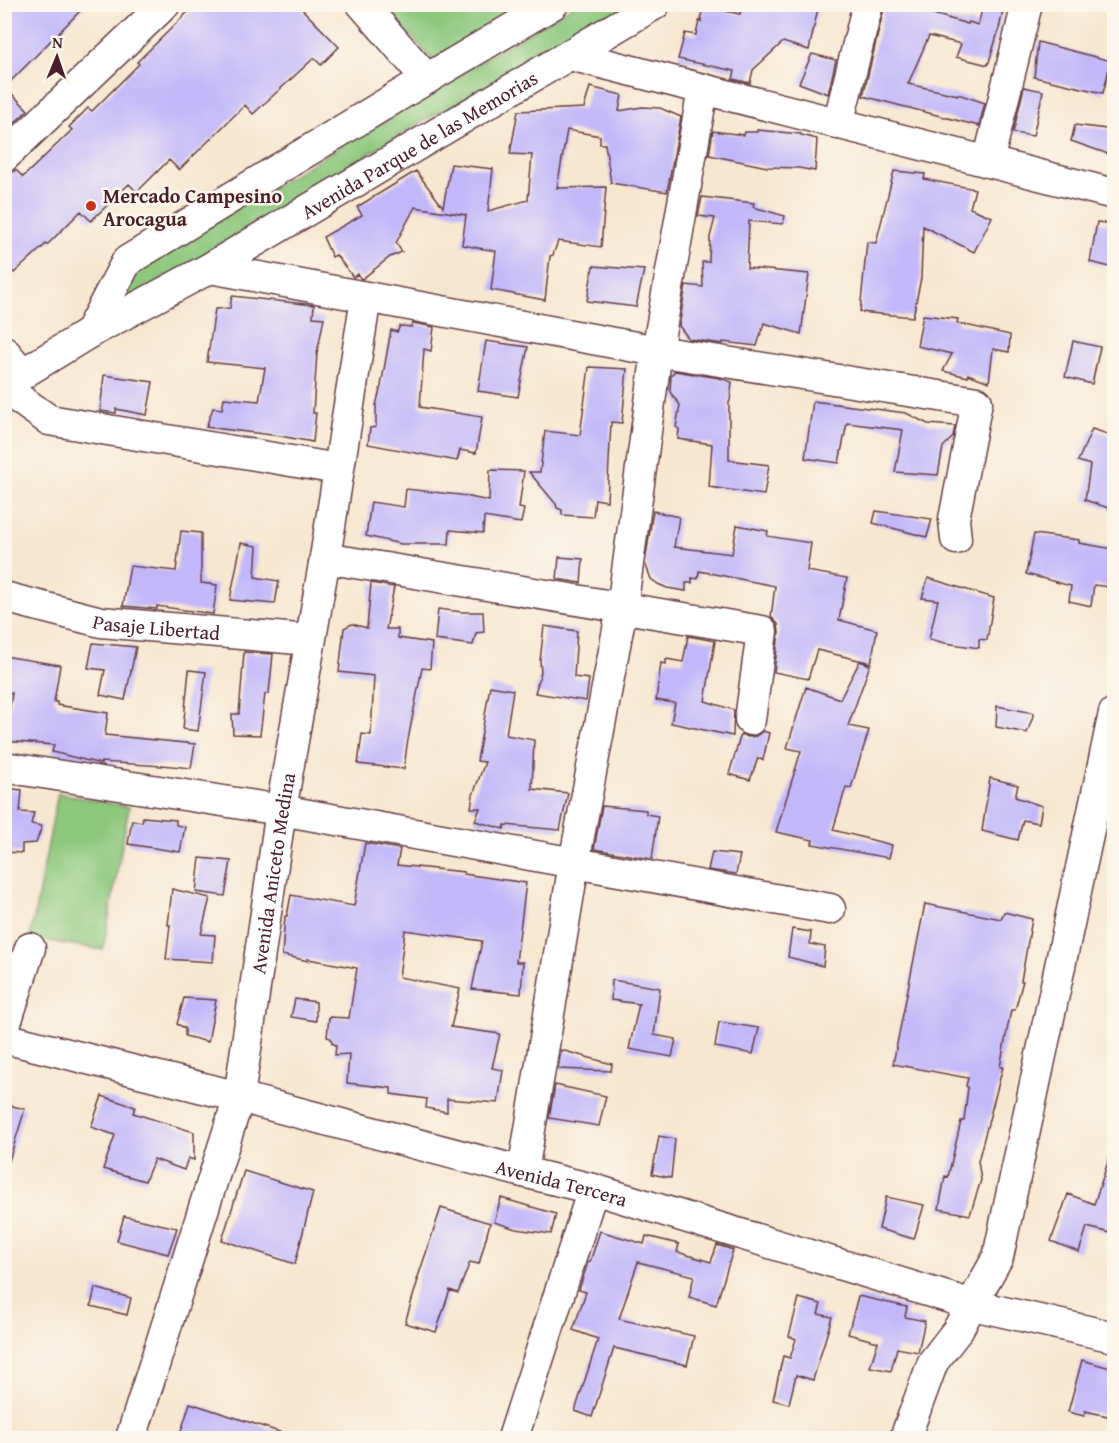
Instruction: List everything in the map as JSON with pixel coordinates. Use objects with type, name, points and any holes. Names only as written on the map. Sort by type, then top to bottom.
[{"type":"street","points":[[4,157],[165,4]]},
{"type":"street","points":[[362,4],[427,79]]},
{"type":"street","points":[[89,333],[127,261],[553,4]]},
{"type":"street","name":"Avenida Parque de las Memorias","points":[[11,382],[89,333],[210,268],[655,4]]},
{"type":"street","points":[[838,124],[868,4]]},
{"type":"street","points":[[988,162],[1027,4]]},
{"type":"street","points":[[570,55],[1114,194]]},
{"type":"street","points":[[523,1172],[574,863],[622,608],[657,351],[703,89]]},
{"type":"street","points":[[210,268],[657,351],[977,402],[954,519],[956,539]]},
{"type":"street","name":"Avenida Aniceto Medina","points":[[131,1438],[240,1097],[281,810],[325,558],[366,297]]},
{"type":"street","points":[[4,351],[11,382],[49,420],[338,469]]},
{"type":"street","points":[[325,558],[762,631],[750,720]]},
{"type":"street","name":"Pasaje Libertad","points":[[4,597],[101,622],[310,640]]},
{"type":"street","points":[[733,627],[754,605]]},
{"type":"street","points":[[905,1438],[933,1362],[957,1331],[998,1257],[1114,713]]},
{"type":"street","points":[[4,767],[281,810],[830,909]]},
{"type":"street","points":[[4,1029],[30,948]]},
{"type":"street","name":"Avenida Tercera","points":[[4,1038],[592,1189],[973,1305],[1114,1337]]},
{"type":"street","points":[[513,1438],[592,1189]]},
{"type":"green space","points":[[384,5],[527,5],[433,61]]},
{"type":"green space","points":[[574,5],[635,5],[422,122],[117,307],[139,267]]},
{"type":"green space","points":[[58,793],[129,807],[103,950],[30,938]]},
{"type":"building","points":[[4,4],[87,4],[5,87],[28,110],[4,133]]},
{"type":"building","points":[[196,4],[297,4],[339,47],[321,65],[314,58],[253,114],[245,105],[179,170],[169,160],[137,192],[129,184],[91,221],[81,211],[47,245],[14,273],[4,263],[4,179],[16,170],[23,177],[72,130],[69,127],[88,108],[92,111],[139,64],[137,62]]},
{"type":"building","points":[[742,4],[819,4],[809,50],[783,42],[753,70],[750,83],[733,79],[735,71],[678,59],[685,33],[696,35],[699,21],[701,22],[702,6],[740,14]]},
{"type":"building","points":[[885,4],[910,4],[909,7],[978,25],[983,6],[1003,10],[988,65],[956,57],[961,44],[929,36],[908,84],[958,94],[985,103],[979,126],[863,96]]},
{"type":"building","points":[[1038,42],[1111,61],[1103,93],[1034,77]]},
{"type":"building","points":[[812,54],[836,60],[828,94],[799,83]]},
{"type":"building","points":[[590,87],[622,95],[619,111],[642,107],[660,108],[681,117],[667,192],[611,183],[605,144],[600,144],[600,136],[567,130],[557,188],[606,187],[601,247],[558,241],[553,255],[550,256],[545,300],[491,290],[496,251],[462,245],[466,215],[415,207],[396,243],[402,252],[390,257],[362,279],[358,274],[353,277],[336,255],[332,257],[323,237],[362,215],[357,207],[416,171],[443,207],[451,164],[493,169],[488,211],[528,200],[532,155],[510,154],[518,111],[584,108]]},
{"type":"building","points":[[1024,87],[1043,91],[1033,136],[1013,133]]},
{"type":"building","points":[[1075,125],[1114,130],[1114,156],[1071,141]]},
{"type":"building","points":[[757,130],[801,134],[817,139],[815,171],[767,167],[709,155],[713,131],[744,135],[745,132],[757,132]]},
{"type":"building","points":[[894,171],[925,174],[924,179],[975,189],[970,208],[992,217],[974,252],[923,226],[921,278],[913,317],[860,312],[867,242],[876,243]]},
{"type":"building","points":[[702,197],[754,203],[753,207],[785,216],[783,224],[749,221],[747,268],[809,274],[801,334],[764,323],[757,346],[723,342],[723,344],[689,339],[679,326],[686,285],[703,287],[702,262],[709,262],[710,237],[715,218],[698,216]]},
{"type":"building","points":[[1097,222],[1114,224],[1114,268],[1090,262]]},
{"type":"building","points":[[593,266],[644,270],[636,307],[587,301]]},
{"type":"building","points":[[232,296],[314,305],[313,317],[324,318],[317,353],[313,442],[206,427],[213,408],[222,409],[224,398],[259,401],[265,368],[207,362],[215,309],[230,308]]},
{"type":"building","points":[[923,315],[958,319],[957,323],[1010,335],[1009,352],[993,349],[989,382],[968,374],[968,377],[943,371],[952,354],[917,346]]},
{"type":"building","points":[[413,323],[434,327],[431,351],[424,349],[420,407],[482,417],[476,453],[460,450],[457,461],[368,444],[370,428],[376,427],[376,405],[391,330],[397,332],[400,326],[412,327]]},
{"type":"building","points":[[486,341],[528,347],[518,397],[478,391]]},
{"type":"building","points":[[1073,341],[1100,347],[1092,384],[1065,377]]},
{"type":"building","points":[[589,367],[627,369],[622,423],[611,422],[607,501],[595,499],[593,517],[562,515],[562,510],[557,508],[529,472],[540,472],[545,431],[580,435]]},
{"type":"building","points":[[675,371],[732,382],[729,402],[729,460],[769,465],[764,495],[709,487],[712,444],[678,439],[679,429],[676,427],[680,405],[670,392],[671,375]]},
{"type":"building","points":[[104,375],[153,382],[147,415],[116,409],[116,413],[100,411]]},
{"type":"building","points":[[813,401],[906,413],[928,424],[955,426],[953,437],[943,447],[938,475],[895,472],[903,430],[847,423],[839,463],[805,458]]},
{"type":"building","points":[[1092,429],[1114,436],[1114,510],[1085,500],[1090,465],[1078,461]]},
{"type":"building","points":[[490,470],[524,471],[519,508],[524,509],[521,523],[484,517],[483,533],[450,530],[449,544],[401,544],[366,536],[371,502],[404,507],[406,489],[489,501]]},
{"type":"building","points":[[653,511],[679,517],[674,547],[732,554],[737,525],[768,531],[767,536],[811,543],[807,571],[847,578],[839,620],[877,630],[871,663],[817,650],[808,679],[774,672],[779,633],[778,624],[771,617],[775,586],[699,571],[698,579],[692,578],[692,583],[686,583],[686,591],[658,584],[651,579],[645,563]]},
{"type":"building","points":[[876,511],[932,519],[927,537],[873,523]]},
{"type":"building","points":[[181,531],[201,533],[201,583],[217,585],[213,614],[157,606],[157,609],[123,606],[130,566],[176,571]]},
{"type":"building","points":[[1034,534],[1079,540],[1079,543],[1114,549],[1109,587],[1094,585],[1091,606],[1069,601],[1071,586],[1026,574]]},
{"type":"building","points":[[241,543],[257,546],[255,577],[279,581],[275,604],[230,600]]},
{"type":"building","points":[[559,557],[583,559],[581,583],[557,579]]},
{"type":"building","points":[[928,578],[994,598],[987,640],[979,639],[979,648],[929,639],[938,600],[922,598]]},
{"type":"building","points":[[371,583],[394,587],[386,629],[398,629],[398,638],[432,643],[430,669],[422,668],[404,769],[358,764],[362,734],[371,735],[374,676],[339,672],[344,628],[352,624],[367,628]]},
{"type":"building","points":[[438,609],[483,612],[484,632],[476,633],[473,645],[435,640]]},
{"type":"building","points":[[544,626],[577,631],[574,677],[589,679],[586,701],[535,693],[541,672]]},
{"type":"building","points":[[688,636],[715,641],[705,701],[734,710],[733,736],[671,723],[675,703],[656,700],[661,663],[666,664],[666,659],[683,662]]},
{"type":"building","points":[[93,643],[136,647],[125,700],[100,695],[105,670],[88,668]]},
{"type":"building","points":[[244,652],[273,654],[269,693],[265,694],[260,735],[233,734],[232,714],[239,714]]},
{"type":"building","points":[[4,656],[60,665],[54,702],[57,702],[57,705],[108,713],[105,735],[195,744],[191,768],[101,762],[101,764],[52,752],[54,745],[5,741],[12,693],[4,692]]},
{"type":"building","points":[[860,661],[870,665],[848,726],[869,730],[851,788],[846,787],[833,830],[892,845],[889,858],[812,844],[813,840],[776,832],[801,751],[787,748],[806,687],[840,699]]},
{"type":"building","points":[[189,670],[206,672],[198,731],[183,729]]},
{"type":"building","points":[[490,686],[513,690],[506,735],[534,740],[532,789],[568,793],[560,830],[505,825],[504,829],[475,821],[480,808],[471,808],[473,795],[485,762],[477,761]]},
{"type":"building","points":[[997,706],[1034,713],[1027,733],[996,727]]},
{"type":"building","points":[[763,731],[769,733],[763,760],[758,758],[750,780],[729,774],[741,734],[748,737],[756,736]]},
{"type":"building","points":[[990,778],[1018,785],[1015,797],[1042,806],[1039,823],[1023,820],[1018,840],[982,831]]},
{"type":"building","points":[[4,788],[22,790],[20,812],[34,813],[31,824],[42,826],[36,843],[22,844],[22,853],[6,852]]},
{"type":"building","points":[[602,806],[646,810],[646,814],[658,816],[652,859],[594,849]]},
{"type":"building","points":[[143,817],[176,820],[176,825],[185,827],[180,852],[128,844],[132,820],[142,822]]},
{"type":"building","points":[[365,843],[400,849],[397,865],[464,872],[464,874],[526,883],[516,962],[523,962],[521,994],[472,989],[482,941],[405,930],[399,977],[460,989],[451,1027],[500,1034],[492,1068],[503,1070],[498,1103],[447,1099],[447,1112],[426,1108],[427,1099],[391,1094],[391,1088],[347,1083],[349,1054],[335,1055],[336,1045],[332,1043],[331,1038],[327,1037],[329,1017],[349,1018],[357,968],[282,955],[285,916],[287,916],[291,895],[354,906]]},
{"type":"building","points":[[712,852],[740,855],[736,874],[708,870]]},
{"type":"building","points":[[200,858],[231,861],[225,896],[196,892]]},
{"type":"building","points":[[172,889],[210,898],[201,934],[215,935],[213,962],[166,959]]},
{"type":"building","points":[[925,904],[1001,919],[1004,912],[1032,919],[1021,981],[1023,981],[1015,1010],[1011,1010],[1000,1067],[1003,1067],[978,1161],[981,1180],[970,1215],[939,1209],[945,1176],[948,1177],[961,1121],[964,1121],[968,1078],[893,1064]]},
{"type":"building","points":[[792,929],[811,932],[810,944],[825,947],[823,966],[788,957]]},
{"type":"building","points":[[612,980],[660,988],[654,1035],[676,1039],[672,1057],[629,1049],[639,1004],[611,1000]]},
{"type":"building","points":[[184,998],[216,1000],[208,1042],[185,1036],[185,1028],[177,1024]]},
{"type":"building","points":[[295,999],[316,1002],[316,1021],[291,1017]]},
{"type":"building","points":[[719,1022],[759,1028],[753,1054],[715,1047]]},
{"type":"building","points":[[561,1050],[612,1064],[611,1071],[558,1069]]},
{"type":"building","points":[[555,1085],[606,1096],[599,1126],[549,1118]]},
{"type":"building","points":[[102,1096],[135,1107],[133,1113],[194,1132],[194,1160],[188,1158],[184,1170],[154,1159],[145,1181],[103,1169],[115,1135],[91,1127]]},
{"type":"building","points":[[4,1104],[25,1109],[9,1161],[4,1160]]},
{"type":"building","points":[[659,1136],[675,1139],[671,1178],[652,1174]]},
{"type":"building","points":[[1111,1153],[1114,1153],[1114,1234],[1087,1227],[1079,1252],[1051,1241],[1068,1194],[1094,1204]]},
{"type":"building","points":[[244,1171],[313,1192],[295,1264],[222,1240]]},
{"type":"building","points":[[886,1197],[924,1205],[914,1239],[879,1229]]},
{"type":"building","points":[[501,1198],[556,1214],[551,1234],[516,1229],[494,1222]]},
{"type":"building","points":[[441,1208],[490,1223],[479,1264],[470,1262],[458,1293],[450,1290],[436,1332],[405,1323]]},
{"type":"building","points":[[124,1216],[177,1228],[168,1254],[117,1241]]},
{"type":"building","points":[[600,1231],[644,1244],[646,1236],[679,1244],[677,1252],[711,1262],[717,1245],[733,1250],[716,1305],[689,1297],[694,1276],[638,1262],[619,1319],[694,1336],[687,1365],[614,1348],[592,1417],[575,1411],[598,1339],[573,1330],[586,1292],[579,1290]]},
{"type":"building","points":[[95,1288],[131,1298],[127,1315],[91,1306]]},
{"type":"building","points":[[858,1296],[907,1307],[905,1317],[925,1321],[918,1352],[897,1348],[891,1371],[870,1367],[878,1342],[848,1334]]},
{"type":"building","points":[[799,1298],[821,1304],[818,1314],[832,1317],[813,1380],[796,1375],[789,1404],[773,1400],[783,1356],[790,1358],[796,1339],[789,1336]]},
{"type":"building","points":[[1082,1360],[1114,1369],[1112,1417],[1085,1411],[1084,1416],[1068,1412]]},
{"type":"building","points":[[190,1403],[289,1435],[288,1438],[179,1438]]},
{"type":"place","name":"Mercado Campesino Arocagua","points":[[91,206]]}]
